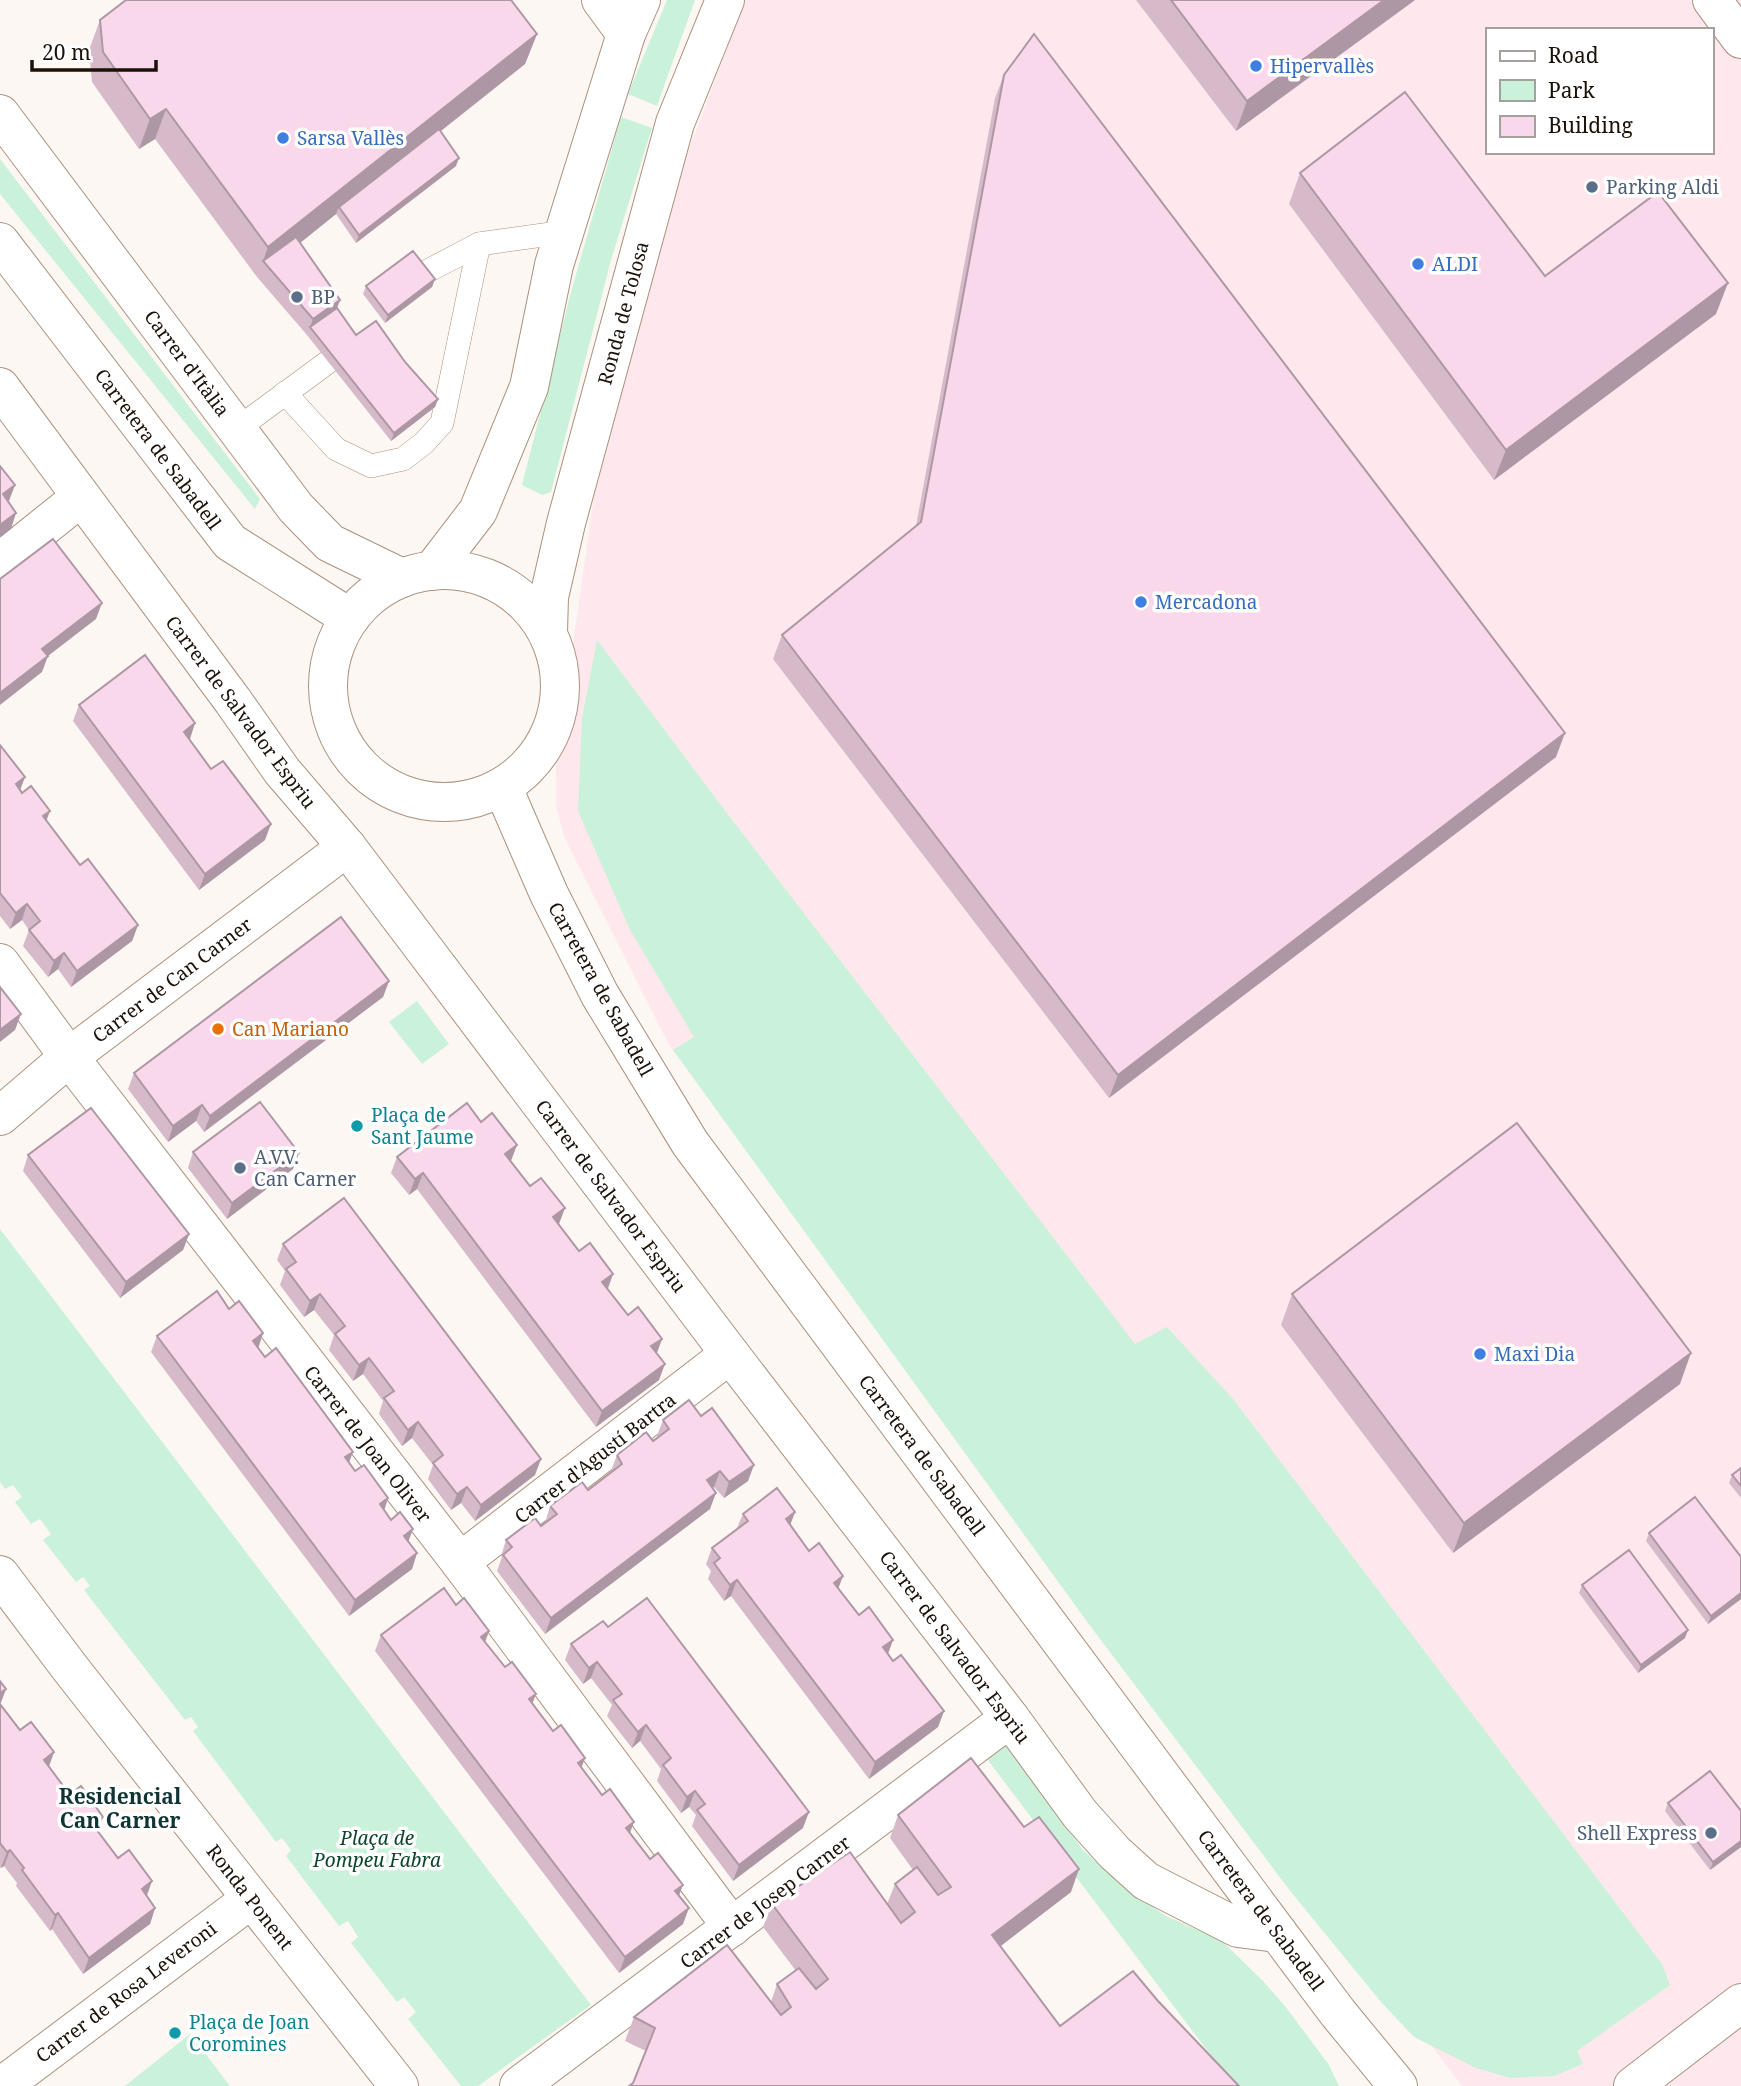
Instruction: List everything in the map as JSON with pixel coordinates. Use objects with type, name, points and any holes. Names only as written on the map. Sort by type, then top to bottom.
[{"type":"street","points":[[417,575],[478,511],[529,387],[554,265],[634,17],[601,0]]},
{"type":"street","name":"Ronda de Tolosa","points":[[548,632],[549,597],[566,523],[675,123],[724,0]]},
{"type":"street","points":[[1712,0],[1741,39]]},
{"type":"street","name":"Carrer d'Itàlia","points":[[0,114],[296,508],[330,543],[417,575]]},
{"type":"street","name":"Carretera de Sabadell","points":[[0,243],[230,542],[350,618]]},
{"type":"street","name":"Carrer de Salvador Espriu","points":[[0,387],[282,771],[347,847],[730,1354],[1010,1718],[1080,1814],[1115,1853],[1146,1881],[1238,1928],[1278,1933]]},
{"type":"street","points":[[0,562],[81,498]]},
{"type":"street","points":[[456,569],[493,580],[525,602],[548,632],[559,669],[559,708],[545,744],[521,774],[503,788],[451,803],[412,799],[377,783],[350,756],[332,722],[327,684],[334,646],[350,618],[382,587],[417,575],[456,569]]},
{"type":"street","name":"Carretera de Sabadell","points":[[503,788],[549,894],[600,995],[690,1143],[1338,2013],[1398,2086]]},
{"type":"street","name":"Carrer de Can Carner","points":[[0,1116],[69,1057],[347,847]]},
{"type":"street","name":"Carrer de Joan Oliver","points":[[0,963],[69,1057],[460,1562],[732,1927]]},
{"type":"street","name":"Carrer d'Agustí Bartra","points":[[460,1562],[730,1354]]},
{"type":"street","name":"Ronda Ponent","points":[[0,1575],[399,2086]]},
{"type":"street","name":"Carrer de Josep Carner","points":[[519,2086],[1010,1718]]},
{"type":"street","name":"Carrer de Rosa Leveroni","points":[[2,2086],[251,1899]]},
{"type":"street","points":[[1633,2086],[1741,2003]]},
{"type":"lane","points":[[422,274],[479,243],[565,232]]},
{"type":"lane","points":[[285,393],[336,449],[372,466],[403,459],[424,443],[442,423],[479,243]]},
{"type":"lane","points":[[237,429],[328,362]]},
{"type":"shaded area","points":[[745,0],[1741,0],[1741,2086],[1462,2086],[669,1045],[565,839],[556,806],[556,765],[594,496],[682,168]]},
{"type":"green space","points":[[667,0],[695,0],[657,106],[628,94]]},
{"type":"green space","points":[[621,117],[652,128],[611,260],[551,492],[542,495],[522,485],[571,292]]},
{"type":"green space","points":[[0,159],[260,499],[255,509],[0,194]]},
{"type":"green space","points":[[597,640],[1135,1344],[1167,1327],[1233,1399],[1662,1964],[1670,1985],[1577,2051],[1583,2064],[1554,2076],[1510,2078],[1476,2068],[1414,2037],[1381,2002],[1291,1892],[1088,1623],[673,1050],[694,1037],[630,930],[578,811],[582,718]]},
{"type":"green space","points":[[417,1001],[449,1044],[422,1064],[389,1022]]},
{"type":"green space","name":"Plaça de Pompeu Fabra","points":[[0,1229],[591,2005],[478,2086],[461,2086],[408,2019],[416,2012],[404,1997],[397,2002],[351,1943],[358,1937],[348,1921],[339,1926],[286,1856],[291,1850],[282,1838],[276,1842],[193,1731],[198,1727],[191,1717],[185,1720],[84,1590],[90,1586],[83,1577],[76,1582],[43,1540],[51,1534],[40,1519],[31,1524],[15,1502],[22,1497],[13,1485],[5,1489],[0,1482]]},
{"type":"green space","points":[[1000,1737],[1083,1850],[1115,1879],[1166,1916],[1222,1941],[1285,2006],[1329,2065],[1339,2086],[1234,2086],[981,1751]]},
{"type":"green space","points":[[190,2034],[230,2086],[125,2086]]},
{"type":"building","name":"Sarsa Vallès","points":[[126,0],[511,0],[537,34],[268,247],[166,109],[150,119],[103,52],[100,20]]},
{"type":"building","points":[[1171,0],[1384,0],[1247,101]]},
{"type":"building","name":"Mercadona","points":[[1034,34],[1565,733],[1118,1075],[782,635],[921,522],[1004,75]]},
{"type":"building","name":"ALDI","points":[[1405,92],[1545,276],[1658,192],[1728,283],[1506,450],[1300,173]]},
{"type":"building","points":[[439,129],[459,158],[359,235],[339,207]]},
{"type":"building","points":[[296,237],[340,300],[313,319],[263,261]]},
{"type":"building","points":[[413,251],[435,279],[388,315],[366,286]]},
{"type":"building","points":[[337,308],[356,335],[376,321],[405,362],[438,399],[394,433],[310,327]]},
{"type":"building","points":[[0,466],[15,485],[3,494],[16,513],[0,525]]},
{"type":"building","points":[[53,539],[102,603],[42,649],[48,656],[0,693],[0,579]]},
{"type":"building","points":[[145,655],[195,723],[184,732],[211,769],[223,761],[271,824],[205,874],[79,705]]},
{"type":"building","points":[[0,745],[25,777],[16,784],[22,793],[31,786],[50,811],[43,816],[80,865],[88,859],[138,925],[77,971],[64,953],[54,961],[29,930],[40,921],[27,904],[16,913],[0,893]]},
{"type":"building","points":[[341,917],[389,981],[210,1116],[202,1105],[173,1126],[134,1073]]},
{"type":"building","points":[[0,987],[21,1014],[0,1030]]},
{"type":"building","name":"A.V.V. Can Carner","points":[[260,1102],[299,1153],[232,1203],[193,1152]]},
{"type":"building","points":[[467,1103],[481,1122],[492,1113],[517,1145],[505,1154],[530,1186],[541,1178],[565,1208],[553,1217],[579,1251],[590,1243],[613,1274],[602,1282],[628,1315],[638,1307],[662,1339],[651,1346],[665,1364],[602,1411],[423,1173],[415,1179],[397,1157]]},
{"type":"building","points":[[91,1108],[189,1234],[126,1282],[28,1155]]},
{"type":"building","name":"Maxi Dia","points":[[1517,1123],[1691,1353],[1464,1523],[1292,1294]]},
{"type":"building","points":[[344,1198],[541,1459],[481,1505],[467,1487],[457,1494],[433,1463],[443,1455],[418,1422],[408,1430],[384,1398],[394,1391],[369,1358],[359,1365],[335,1334],[345,1326],[320,1294],[310,1301],[286,1269],[296,1262],[283,1244]]},
{"type":"building","points":[[217,1291],[229,1309],[239,1301],[263,1333],[253,1341],[265,1357],[276,1348],[353,1452],[345,1457],[355,1471],[364,1465],[388,1498],[380,1504],[391,1520],[400,1512],[413,1529],[404,1536],[417,1553],[355,1600],[157,1336]]},
{"type":"building","points":[[689,1400],[701,1416],[712,1408],[754,1465],[729,1482],[720,1471],[707,1480],[716,1493],[551,1618],[503,1555],[512,1547],[506,1540],[535,1518],[541,1526],[557,1514],[550,1506],[582,1482],[588,1490],[622,1464],[617,1455],[646,1432],[653,1441],[669,1429],[663,1420]]},
{"type":"building","points":[[1741,1468],[1741,1486],[1732,1475]]},
{"type":"building","points":[[777,1488],[795,1512],[786,1519],[809,1551],[819,1543],[843,1576],[834,1583],[859,1615],[869,1607],[893,1640],[883,1647],[893,1661],[901,1655],[944,1711],[875,1762],[737,1580],[730,1585],[714,1563],[720,1558],[712,1548],[748,1521],[743,1514]]},
{"type":"building","points":[[1695,1497],[1741,1557],[1741,1593],[1711,1616],[1649,1533]]},
{"type":"building","points":[[1629,1550],[1688,1630],[1641,1665],[1582,1585]]},
{"type":"building","points":[[444,1588],[456,1605],[464,1598],[489,1631],[481,1637],[505,1667],[512,1662],[536,1694],[529,1699],[553,1731],[561,1725],[585,1758],[578,1763],[602,1795],[610,1789],[634,1822],[626,1828],[650,1859],[658,1853],[683,1885],[675,1891],[689,1908],[625,1957],[381,1635]]},
{"type":"building","points":[[647,1598],[809,1812],[739,1865],[697,1810],[705,1804],[695,1791],[687,1797],[663,1765],[671,1758],[646,1725],[638,1732],[613,1700],[622,1694],[597,1662],[589,1668],[571,1644],[603,1621],[608,1627]]},
{"type":"building","points":[[0,1681],[6,1689],[0,1693]]},
{"type":"building","points":[[0,1704],[20,1730],[31,1722],[54,1752],[44,1760],[70,1795],[81,1786],[103,1817],[93,1825],[118,1858],[129,1850],[152,1881],[142,1889],[155,1908],[89,1958],[58,1913],[55,1915],[22,1870],[24,1868],[10,1850],[7,1852],[0,1843]]},
{"type":"building","points":[[971,1758],[1024,1827],[1039,1817],[1079,1869],[992,1935],[1060,2026],[1133,1971],[1239,2086],[629,2086],[633,2083],[655,2028],[634,2017],[727,1945],[781,2015],[791,2007],[777,1984],[799,1968],[816,1989],[828,1979],[772,1904],[850,1852],[901,1923],[915,1912],[895,1884],[917,1867],[938,1895],[951,1887],[898,1815]]},
{"type":"building","name":"Shell Express","points":[[1710,1771],[1741,1811],[1741,1841],[1713,1862],[1668,1803]]},
{"type":"place","name":"Hipervallès","points":[[1256,66]]},
{"type":"place","name":"Sarsa Vallès","points":[[283,138]]},
{"type":"place","name":"Parking Aldi","points":[[1592,187]]},
{"type":"place","name":"ALDI","points":[[1418,264]]},
{"type":"place","name":"BP","points":[[297,297]]},
{"type":"place","name":"Mercadona","points":[[1141,602]]},
{"type":"place","name":"Can Mariano","points":[[218,1029]]},
{"type":"place","name":"Plaça de Sant Jaume","points":[[357,1126]]},
{"type":"place","name":"A.V.V. Can Carner","points":[[240,1168]]},
{"type":"place","name":"Maxi Dia","points":[[1480,1354]]},
{"type":"place","name":"Shell Express","points":[[1711,1833]]},
{"type":"place","name":"Plaça de Joan Coromines","points":[[175,2033]]},
{"type":"district","name":"Residencial Can Carner","points":[[120,1808]]}]
